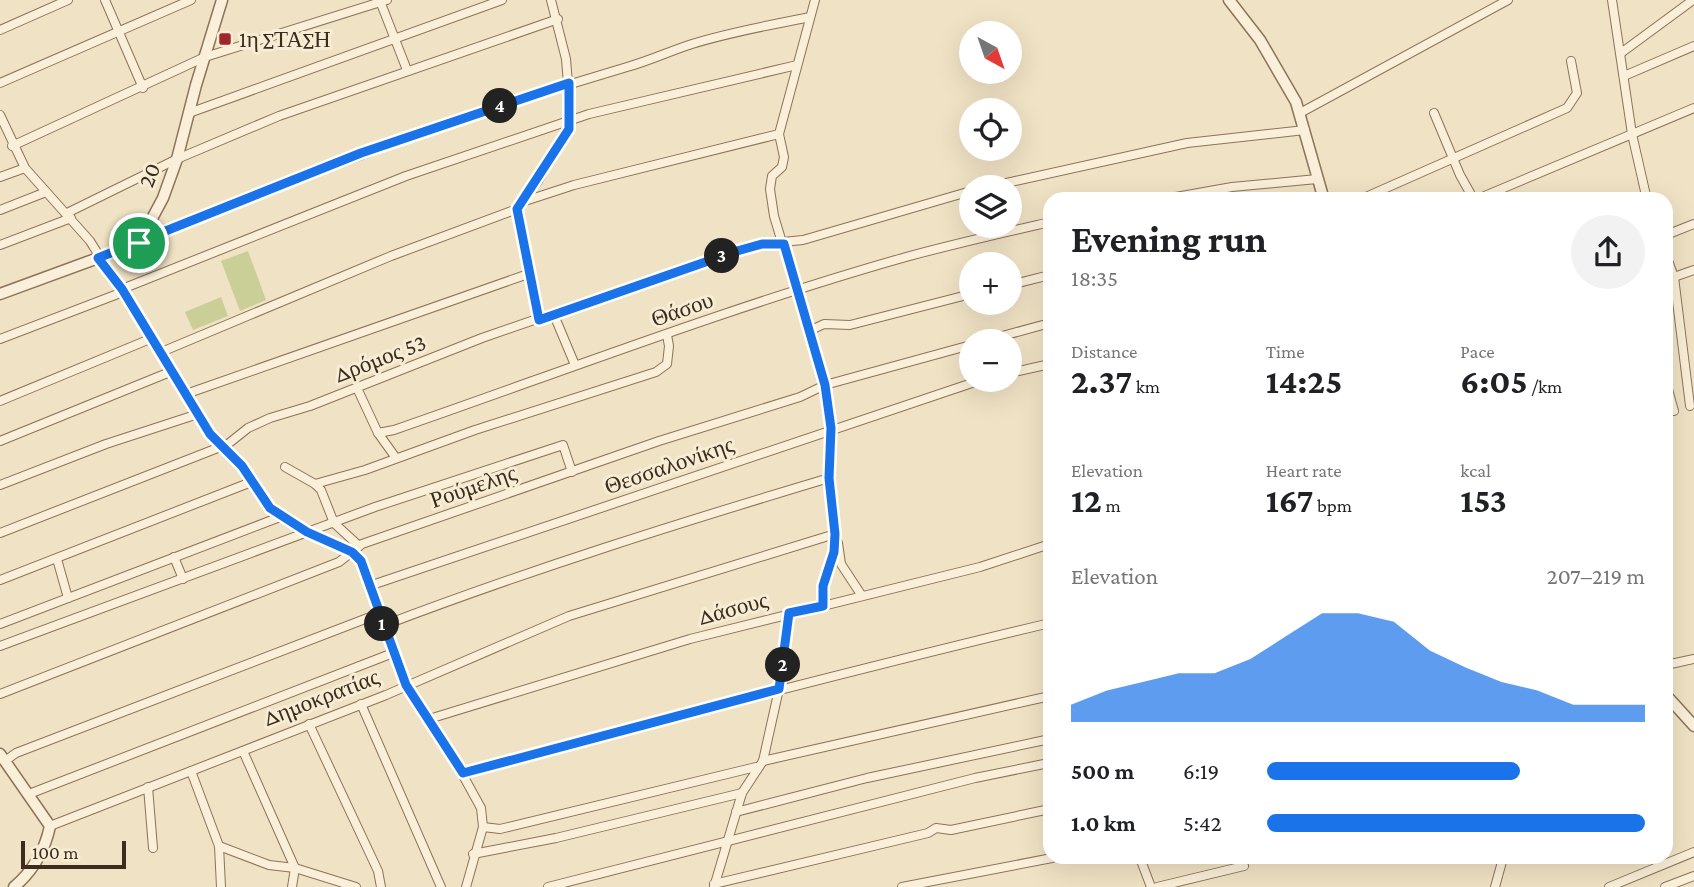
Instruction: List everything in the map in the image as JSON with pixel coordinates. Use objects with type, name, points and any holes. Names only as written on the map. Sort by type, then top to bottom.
[{"type":"street","points":[[0,30],[68,0]]},
{"type":"street","points":[[105,0],[143,88]]},
{"type":"street","points":[[0,83],[191,0]]},
{"type":"street","points":[[205,57],[222,0]]},
{"type":"street","points":[[189,113],[396,41],[502,0]]},
{"type":"street","points":[[539,320],[519,206],[569,129],[571,121],[569,83],[558,19],[551,0]]},
{"type":"street","points":[[815,0],[779,134],[784,157],[782,167],[772,176],[770,189],[825,385],[831,428],[829,478],[841,564],[862,596]]},
{"type":"street","points":[[1229,0],[1280,71],[1300,113],[1321,192]]},
{"type":"street","points":[[1300,113],[1508,0]]},
{"type":"street","points":[[1612,0],[1632,134],[1645,192]]},
{"type":"street","points":[[1620,53],[1693,0]]},
{"type":"street","points":[[12,146],[143,88],[205,57],[383,1],[407,70]]},
{"type":"street","points":[[0,294],[139,243],[361,153],[569,83],[646,62],[692,44],[810,17]]},
{"type":"street","points":[[0,245],[69,216],[177,159],[279,116],[558,19]]},
{"type":"street","points":[[1624,76],[1694,46]]},
{"type":"street","name":"20","points":[[139,243],[163,198],[177,159],[205,57]]},
{"type":"street","points":[[1377,192],[1572,105],[1577,93],[1571,61]]},
{"type":"street","points":[[0,339],[201,260],[318,209],[478,152],[571,121],[797,65]]},
{"type":"street","points":[[1494,192],[1694,108]]},
{"type":"street","points":[[1434,113],[1452,158],[1471,192]]},
{"type":"street","points":[[1,121],[25,168],[69,216],[122,290],[198,414],[221,446],[254,481],[270,508],[280,517],[307,532],[356,549]]},
{"type":"street","points":[[1022,179],[1187,143],[1305,130]]},
{"type":"street","points":[[159,353],[519,206],[530,198],[779,134]]},
{"type":"street","points":[[0,177],[25,168]]},
{"type":"street","points":[[1204,192],[1317,179]]},
{"type":"street","points":[[0,210],[46,192]]},
{"type":"street","name":"Δρόμος 53","points":[[0,533],[221,446],[270,418],[357,388],[482,338],[737,251],[762,244],[784,244],[959,194]]},
{"type":"street","name":"Θάσου","points":[[378,433],[798,290],[906,257],[1043,224]]},
{"type":"street","points":[[1673,232],[1694,224]]},
{"type":"street","points":[[1673,274],[1694,270]]},
{"type":"street","points":[[186,394],[531,273]]},
{"type":"street","points":[[1022,282],[1043,277]]},
{"type":"street","points":[[1673,286],[1692,405],[1673,412]]},
{"type":"street","points":[[809,331],[824,324],[850,325],[959,297]]},
{"type":"street","points":[[554,315],[575,365]]},
{"type":"street","points":[[1022,331],[1043,325]]},
{"type":"street","points":[[315,484],[663,369],[669,356],[667,335]]},
{"type":"street","points":[[0,401],[150,339]]},
{"type":"street","name":"Ρούμελης","points":[[0,694],[339,562],[356,549],[572,472],[800,397],[825,385],[959,348]]},
{"type":"street","points":[[1022,370],[1043,366]]},
{"type":"street","points":[[0,441],[170,372]]},
{"type":"street","name":"Θεσσαλονίκης","points":[[369,586],[959,387]]},
{"type":"street","points":[[357,388],[378,433],[397,458]]},
{"type":"street","points":[[0,485],[106,444],[198,414]]},
{"type":"street","points":[[0,646],[307,532],[563,445],[572,472]]},
{"type":"street","points":[[285,467],[315,484],[321,491],[334,523],[356,549],[382,626],[406,685],[463,773],[481,808],[484,827],[473,854],[466,887]]},
{"type":"street","points":[[382,626],[629,539],[829,478]]},
{"type":"street","points":[[0,580],[254,481]]},
{"type":"street","points":[[0,624],[280,517]]},
{"type":"street","points":[[823,606],[823,586],[834,552],[835,534]]},
{"type":"street","name":"Δημοκρατίας","points":[[50,826],[361,704],[569,616],[835,534]]},
{"type":"street","name":"Δάσους","points":[[429,719],[690,639],[980,567],[1043,546]]},
{"type":"street","points":[[174,557],[183,579]]},
{"type":"street","points":[[57,559],[68,598]]},
{"type":"street","points":[[789,613],[779,689],[760,764],[742,793],[724,844],[714,886],[928,833],[936,828],[951,830],[1043,810]]},
{"type":"street","points":[[14,887],[33,867],[50,826],[3,757],[378,614]]},
{"type":"street","points":[[463,773],[779,689],[859,672],[1043,625]]},
{"type":"street","points":[[29,794],[393,653]]},
{"type":"street","points":[[1673,664],[1694,659]]},
{"type":"street","points":[[484,827],[500,829],[1043,698]]},
{"type":"street","points":[[1673,703],[1694,726]]},
{"type":"street","points":[[361,704],[441,887]]},
{"type":"street","points":[[309,724],[378,871],[381,887]]},
{"type":"street","points":[[736,812],[1043,741]]},
{"type":"street","points":[[243,751],[295,868],[292,887]]},
{"type":"street","points":[[548,887],[724,844],[843,811],[1043,764]]},
{"type":"street","points":[[191,771],[219,846],[221,887]]},
{"type":"street","points":[[148,787],[153,848]]},
{"type":"street","points":[[473,854],[556,838],[742,793]]},
{"type":"street","points":[[219,846],[269,864],[295,868],[341,885],[356,887]]},
{"type":"street","points":[[1673,861],[1694,852]]},
{"type":"street","points":[[902,887],[1043,860]]},
{"type":"street","points":[[1142,864],[1151,887]]},
{"type":"street","points":[[1494,887],[1501,864]]},
{"type":"street","points":[[1609,887],[1665,864]]},
{"type":"street","points":[[1157,887],[1244,866]]},
{"type":"street","points":[[1666,887],[1694,876]]},
{"type":"green space","points":[[248,251],[266,300],[240,311],[221,261]]},
{"type":"green space","points":[[221,297],[228,316],[193,330],[185,312]]},
{"type":"place","name":"1η ΣΤΑΣΗ","points":[[225,39]]},
{"type":"route","points":[[569,83],[569,129],[532,190],[517,209],[539,320],[737,251],[762,244],[784,244],[825,385],[832,444],[829,478],[835,534],[834,552],[823,586],[823,606],[789,613],[779,689],[463,773],[406,685],[382,626],[361,561],[352,552],[307,532],[280,517],[270,508],[242,466],[210,434],[122,289],[98,258],[139,243],[270,187],[361,153],[569,83]]}]
